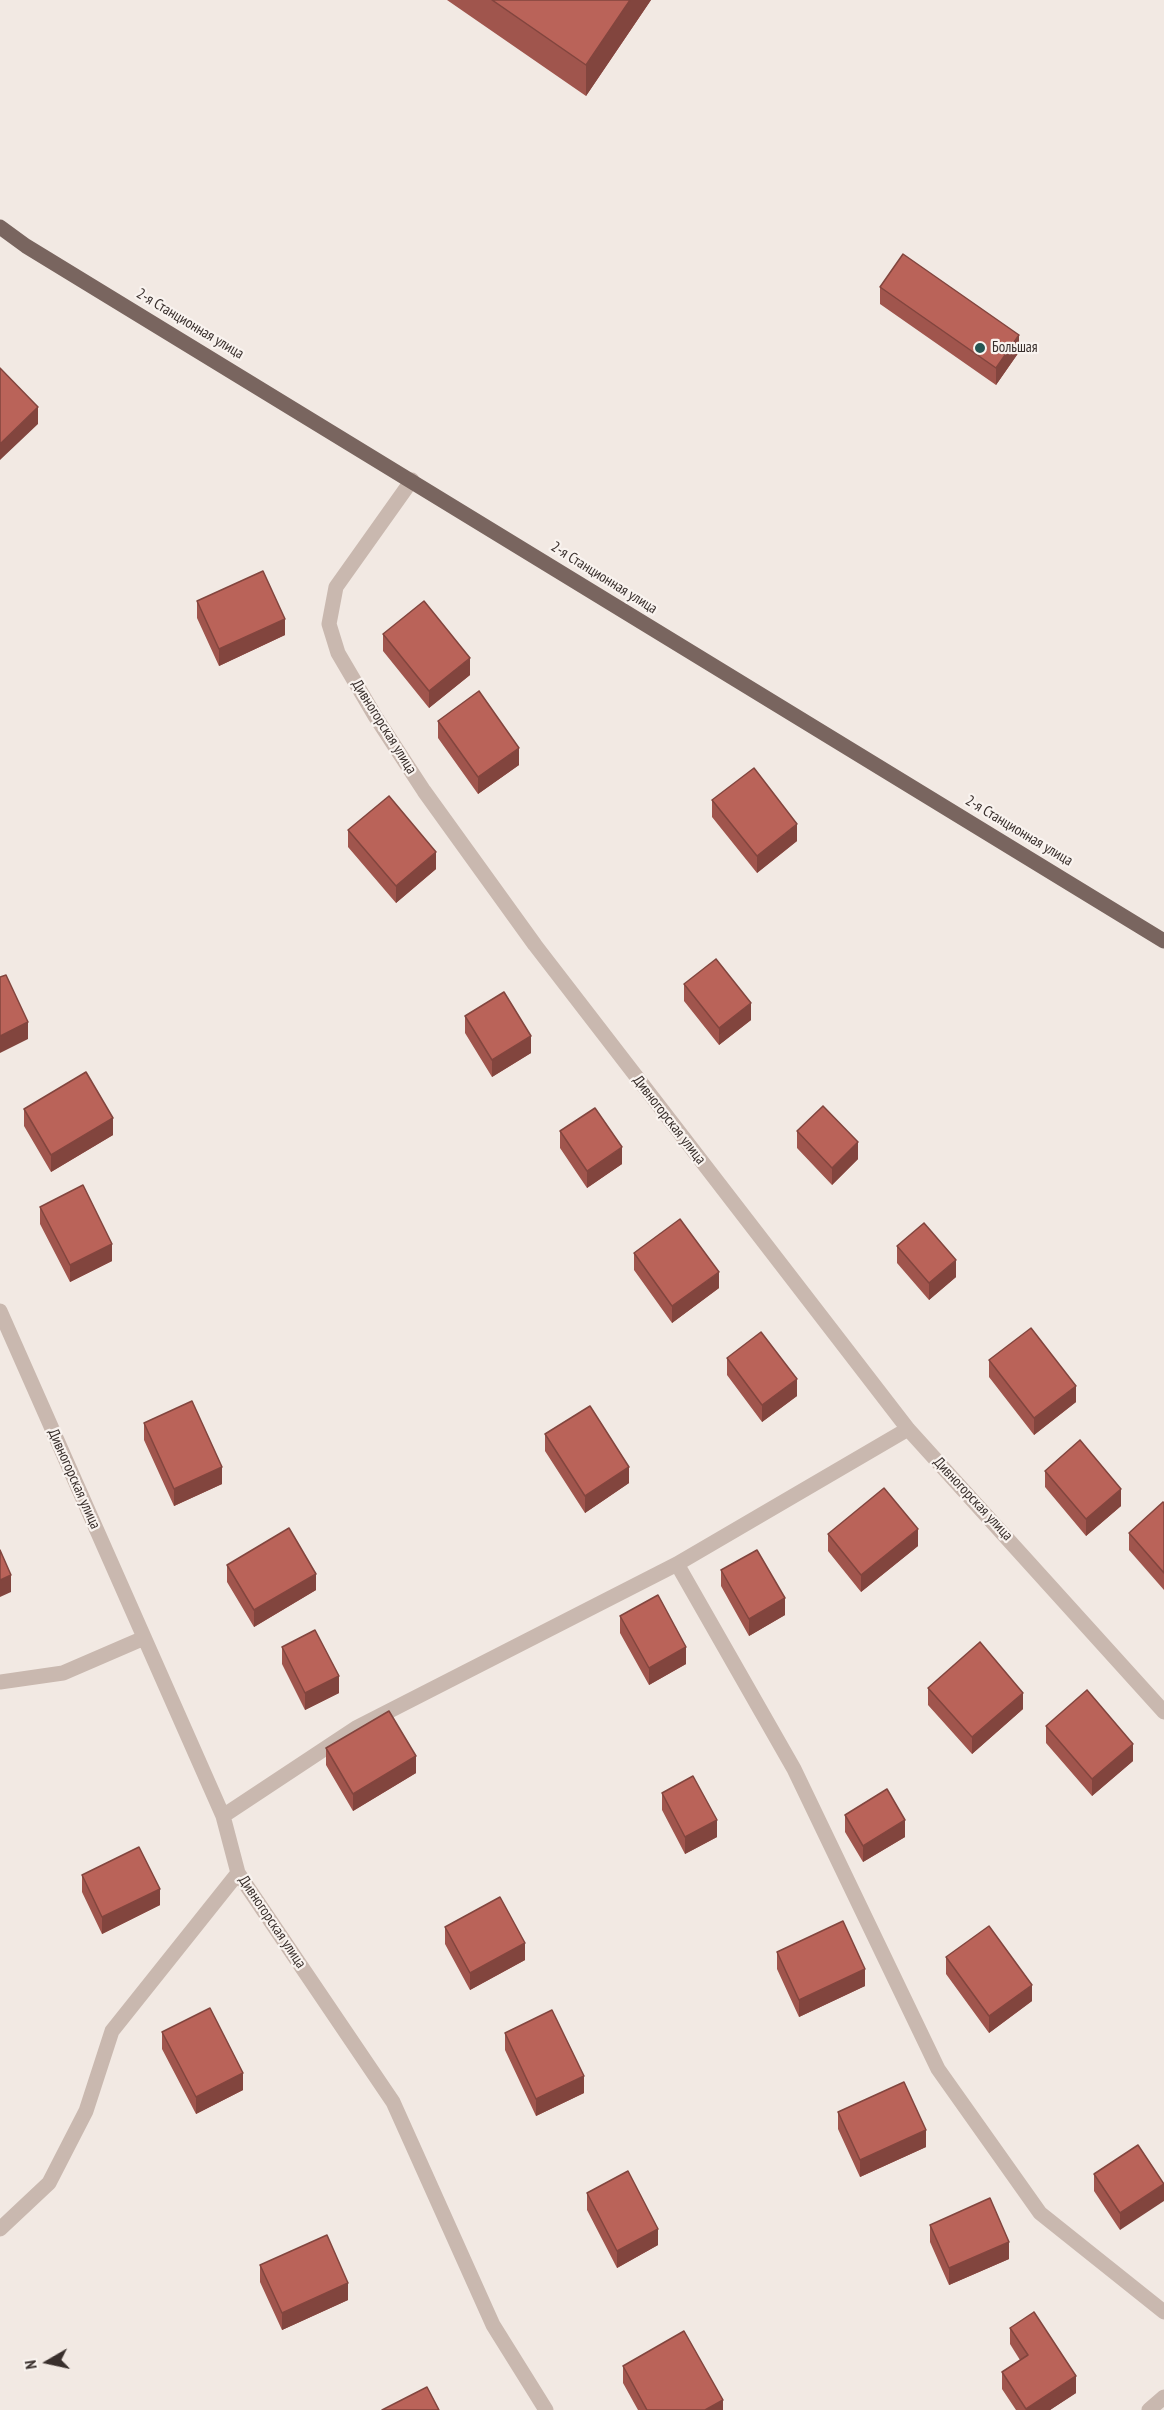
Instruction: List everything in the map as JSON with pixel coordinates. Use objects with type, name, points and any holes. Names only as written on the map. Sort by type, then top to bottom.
[{"type":"main road","name":"2-я Станционная улица","points":[[0,227],[26,246],[1164,941]]},
{"type":"main road","name":"2-я Станционная улица","points":[[0,236],[26,246]]},
{"type":"street","name":"Дивногорская улица","points":[[412,480],[336,588],[329,624],[338,653],[424,791],[535,945],[908,1429],[1164,1712]]},
{"type":"street","name":"Дивногорская улица","points":[[0,1311],[223,1816],[238,1873],[393,2102],[493,2325],[546,2410]]},
{"type":"street","points":[[223,1816],[356,1728],[677,1564],[908,1429]]},
{"type":"street","points":[[677,1564],[794,1769],[938,2069],[1040,2212],[1164,2312]]},
{"type":"street","points":[[0,1682],[63,1673],[144,1638]]},
{"type":"street","points":[[0,2229],[49,2183],[86,2111],[112,2031],[238,1873]]},
{"type":"street","points":[[1149,2410],[1164,2397]]},
{"type":"building","points":[[492,0],[630,0],[586,65]]},
{"type":"building","points":[[903,254],[1019,335],[996,368],[880,287]]},
{"type":"building","points":[[0,368],[38,407],[0,444]]},
{"type":"building","points":[[263,571],[285,619],[219,649],[197,601]]},
{"type":"building","points":[[424,601],[470,658],[429,691],[383,634]]},
{"type":"building","points":[[479,691],[519,748],[478,777],[438,721]]},
{"type":"building","points":[[754,768],[797,824],[757,856],[712,800]]},
{"type":"building","points":[[389,796],[436,852],[396,886],[348,830]]},
{"type":"building","points":[[716,959],[751,1003],[719,1028],[684,984]]},
{"type":"building","points":[[6,975],[28,1022],[0,1036],[0,977]]},
{"type":"building","points":[[504,992],[531,1036],[492,1060],[465,1016]]},
{"type":"building","points":[[86,1072],[113,1118],[51,1155],[24,1109]]},
{"type":"building","points":[[823,1106],[858,1142],[832,1168],[797,1131]]},
{"type":"building","points":[[595,1108],[622,1147],[587,1171],[560,1131]]},
{"type":"building","points":[[83,1185],[112,1244],[70,1265],[40,1207]]},
{"type":"building","points":[[680,1219],[719,1272],[672,1306],[634,1253]]},
{"type":"building","points":[[924,1223],[956,1260],[929,1283],[897,1246]]},
{"type":"building","points":[[1031,1328],[1076,1386],[1034,1418],[989,1360]]},
{"type":"building","points":[[761,1332],[797,1379],[762,1405],[727,1358]]},
{"type":"building","points":[[192,1401],[222,1467],[174,1489],[144,1423]]},
{"type":"building","points":[[590,1406],[629,1467],[585,1496],[545,1434]]},
{"type":"building","points":[[1080,1440],[1121,1489],[1086,1519],[1045,1471]]},
{"type":"building","points":[[884,1488],[918,1529],[861,1575],[828,1534]]},
{"type":"building","points":[[1164,1503],[1164,1573],[1129,1533]]},
{"type":"building","points":[[289,1528],[316,1574],[254,1610],[227,1565]]},
{"type":"building","points":[[0,1550],[11,1575],[0,1580]]},
{"type":"building","points":[[757,1550],[785,1598],[749,1619],[721,1570]]},
{"type":"building","points":[[658,1595],[686,1647],[649,1668],[620,1616]]},
{"type":"building","points":[[315,1630],[339,1676],[305,1693],[282,1647]]},
{"type":"building","points":[[980,1642],[1023,1693],[972,1737],[928,1688]]},
{"type":"building","points":[[1087,1690],[1133,1744],[1092,1779],[1046,1726]]},
{"type":"building","points":[[389,1711],[416,1756],[353,1794],[326,1748]]},
{"type":"building","points":[[693,1776],[717,1820],[685,1837],[662,1793]]},
{"type":"building","points":[[887,1789],[905,1820],[863,1846],[845,1815]]},
{"type":"building","points":[[139,1847],[160,1889],[102,1917],[82,1875]]},
{"type":"building","points":[[500,1897],[525,1943],[470,1973],[445,1927]]},
{"type":"building","points":[[843,1921],[865,1969],[799,2000],[777,1952]]},
{"type":"building","points":[[989,1926],[1032,1985],[989,2016],[946,1957]]},
{"type":"building","points":[[210,2008],[243,2073],[196,2097],[162,2032]]},
{"type":"building","points":[[552,2010],[584,2076],[536,2099],[505,2033]]},
{"type":"building","points":[[904,2082],[926,2130],[860,2160],[838,2112]]},
{"type":"building","points":[[1138,2145],[1164,2184],[1120,2213],[1094,2174]]},
{"type":"building","points":[[628,2171],[658,2229],[617,2251],[587,2193]]},
{"type":"building","points":[[990,2198],[1009,2242],[949,2268],[930,2225]]},
{"type":"building","points":[[327,2235],[348,2283],[282,2313],[260,2265]]},
{"type":"building","points":[[1034,2312],[1076,2376],[1026,2409],[1002,2372],[1028,2355],[1010,2328]]},
{"type":"building","points":[[684,2331],[723,2400],[705,2410],[647,2410],[623,2366]]},
{"type":"building","points":[[427,2387],[439,2410],[382,2410]]},
{"type":"place","name":"Большая","points":[[980,348]]}]
